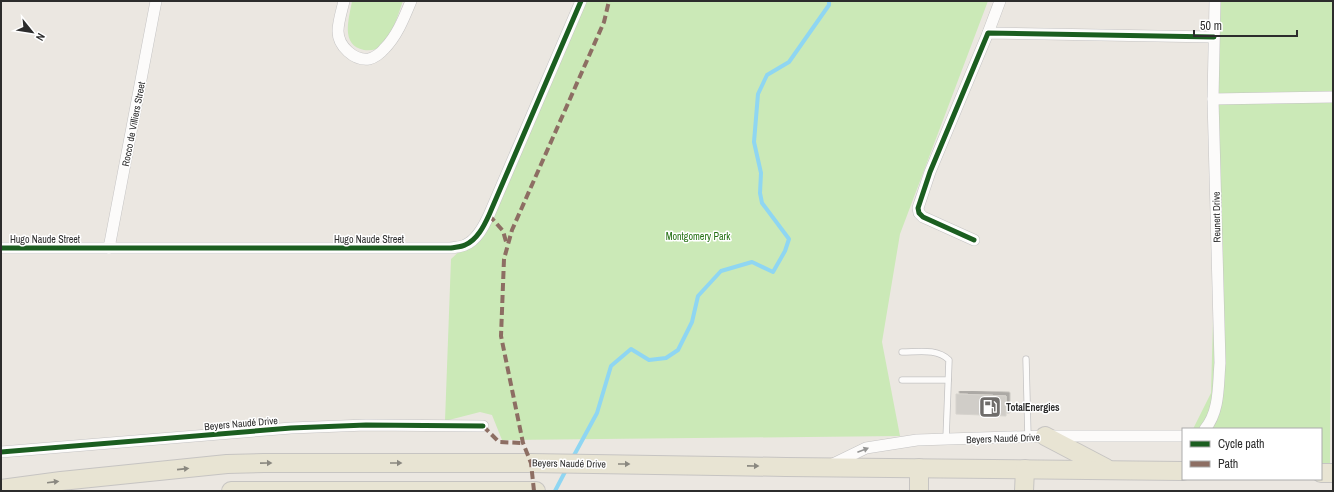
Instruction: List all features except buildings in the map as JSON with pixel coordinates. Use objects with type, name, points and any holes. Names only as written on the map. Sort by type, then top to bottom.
[{"type":"main road","points":[[1046,436],[1111,470]]},
{"type":"main road","name":"Beyers Naudé Drive","points":[[1,489],[61,481],[234,464],[531,463],[1182,471]]},
{"type":"main road","points":[[919,468],[919,491]]},
{"type":"main road","points":[[1024,491],[1025,469]]},
{"type":"main road","points":[[1322,473],[1333,473]]},
{"type":"main road","points":[[231,491],[536,491]]},
{"type":"street","name":"Rocco de Villiers Street","points":[[109,248],[156,1]]},
{"type":"street","points":[[344,1],[338,32],[342,45],[350,54],[363,59],[371,59],[383,51],[393,40],[411,1]]},
{"type":"street","name":"Hugo Naude Street","points":[[1,248],[451,248],[465,245],[480,232],[492,208],[581,1]]},
{"type":"street","points":[[974,240],[923,217],[919,213],[918,208],[930,172],[1000,1]]},
{"type":"street","name":"Reunert Drive","points":[[1206,428],[1211,421],[1216,406],[1220,363],[1213,99],[1214,1]]},
{"type":"street","points":[[988,33],[1214,37]]},
{"type":"street","points":[[1213,99],[1333,97]]},
{"type":"street","name":"Beyers Naudé Drive","points":[[1,452],[291,428],[366,425],[483,426]]},
{"type":"street","name":"Beyers Naudé Drive","points":[[827,467],[866,448],[917,440],[1046,436],[1182,436]]},
{"type":"lane","points":[[902,352],[936,352],[945,356],[949,360],[946,439]]},
{"type":"lane","points":[[1026,359],[1028,437]]},
{"type":"lane","points":[[902,380],[948,380]]},
{"type":"green space","points":[[352,1],[403,1],[392,31],[382,46],[373,50],[364,50],[356,47],[352,43],[349,37],[348,23]]},
{"type":"green space","name":"Montgomery Park","points":[[578,1],[988,1],[900,234],[882,342],[900,436],[502,440],[492,415],[480,412],[445,421],[451,259],[488,225]]},
{"type":"green space","points":[[1218,1],[1333,1],[1330,470],[1322,469],[1322,428],[1194,428],[1211,393],[1219,97]]},
{"type":"waterway","points":[[572,459],[597,413],[611,366],[631,349],[649,360],[666,358],[678,350],[692,322],[698,296],[721,271],[752,262],[773,272],[785,251],[789,239],[762,203],[760,193],[761,173],[754,142],[758,94],[767,75],[789,62],[829,5],[829,1]]},
{"type":"waterway","points":[[555,491],[567,468]]},
{"type":"marked path","points":[[534,491],[531,463],[523,443],[501,336],[504,259],[512,230],[604,22],[609,1]]},
{"type":"marked path","points":[[489,215],[503,231],[507,245]]},
{"type":"marked path","points":[[483,426],[499,442],[523,443]]},
{"type":"cycle path","points":[[1,248],[451,248],[463,246],[477,236],[487,219],[581,1]]},
{"type":"cycle path","points":[[974,240],[923,217],[919,213],[918,208],[930,172],[988,33],[1214,37]]},
{"type":"cycle path","points":[[1,452],[291,428],[366,425],[483,426]]},
{"type":"place","name":"TotalEnergies","points":[[990,407]]}]
